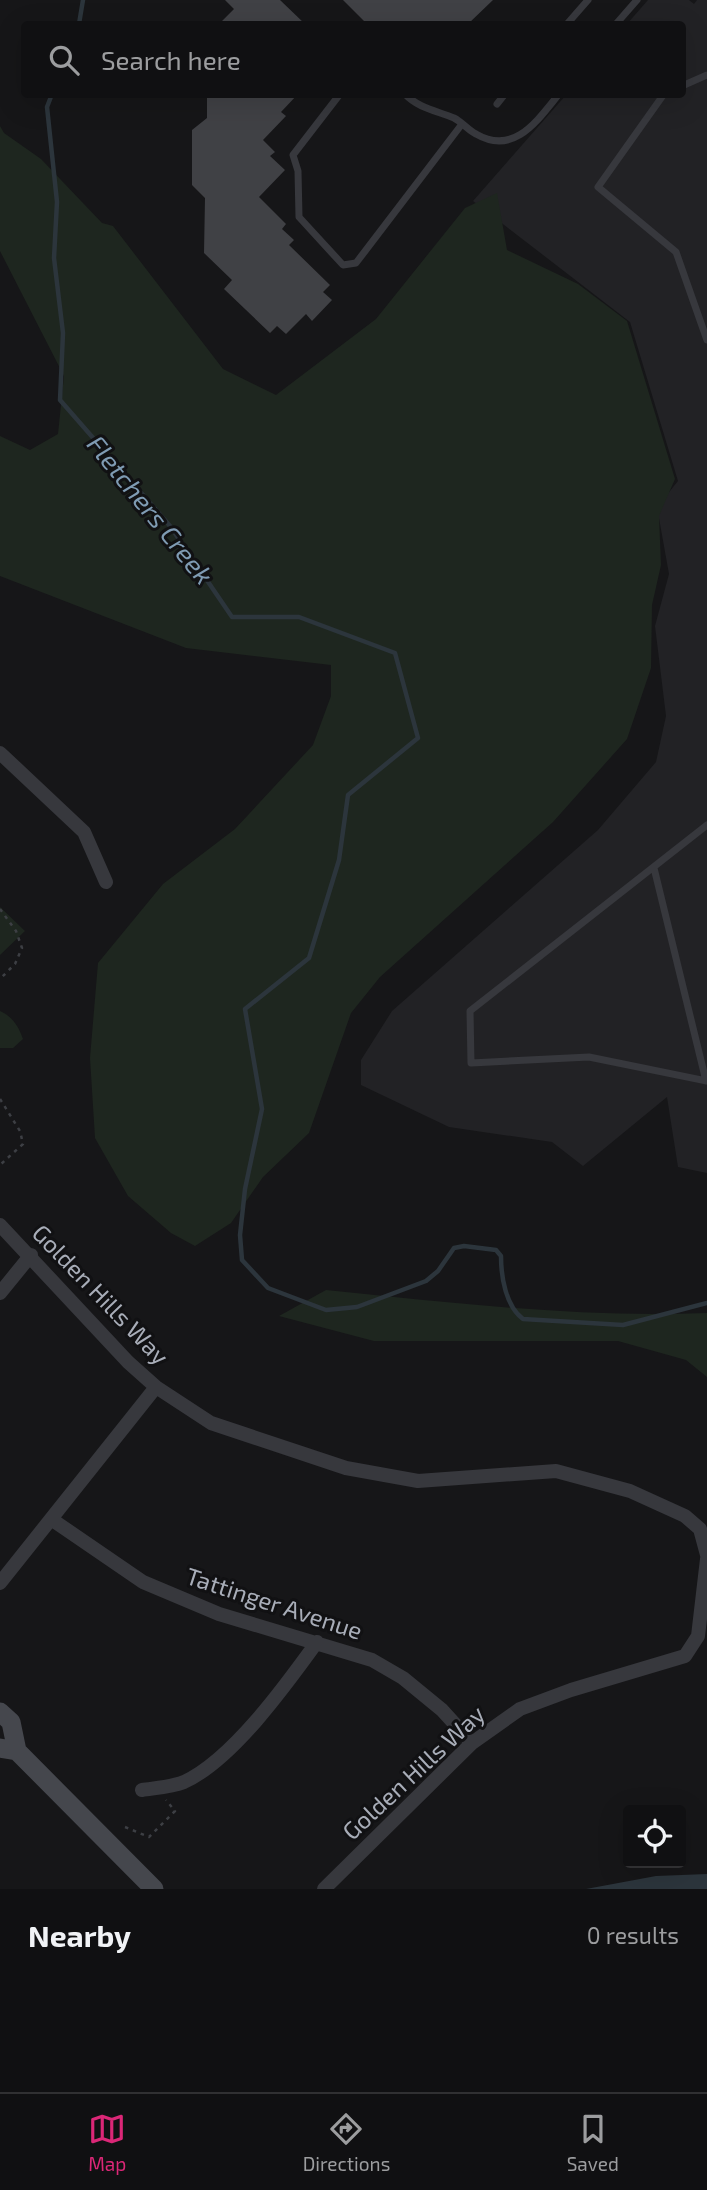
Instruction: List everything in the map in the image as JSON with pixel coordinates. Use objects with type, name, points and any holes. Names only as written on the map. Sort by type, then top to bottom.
[{"type":"street","points":[[0,753],[84,832],[106,882]]},
{"type":"street","name":"Golden Hills Way","points":[[0,1225],[31,1255],[128,1362],[156,1387],[211,1423],[346,1468],[418,1482],[556,1471],[630,1491],[685,1517],[699,1529],[707,1557],[698,1636],[685,1656],[572,1690],[520,1709],[472,1743],[324,1889]]},
{"type":"street","points":[[0,1293],[31,1255]]},
{"type":"street","points":[[0,1583],[156,1387]]},
{"type":"street","name":"Tattinger Avenue","points":[[51,1519],[143,1582],[219,1614],[372,1660],[402,1678],[442,1710],[472,1743]]},
{"type":"street","points":[[148,1789],[183,1783],[216,1760],[277,1696],[317,1643]]},
{"type":"street","points":[[0,1712],[11,1722],[8,1749],[154,1889]]},
{"type":"lane","points":[[569,21],[588,0]]},
{"type":"lane","points":[[618,21],[636,0]]},
{"type":"lane","points":[[686,84],[707,75]]},
{"type":"lane","points":[[337,98],[293,155],[298,170],[299,217],[343,265],[356,263],[462,124]]},
{"type":"lane","points":[[409,98],[462,124],[476,135],[493,140],[517,138],[529,131],[556,98]]},
{"type":"lane","points":[[497,104],[502,98]]},
{"type":"lane","points":[[661,98],[598,187],[676,252],[707,340]]},
{"type":"lane","points":[[654,867],[707,1081],[589,1057],[471,1063],[470,1011],[707,825]]},
{"type":"path","points":[[0,909],[16,931],[22,948],[15,964],[0,979]]},
{"type":"path","points":[[0,1099],[20,1131],[23,1144],[0,1165]]},
{"type":"path","points":[[125,1828],[149,1837],[175,1811],[148,1789]]},
{"type":"shaded area","points":[[648,0],[689,0],[694,4],[697,0],[707,0],[707,1173],[678,1167],[667,1097],[583,1166],[552,1142],[449,1127],[361,1085],[361,1060],[392,1011],[598,830],[656,762],[666,716],[655,626],[669,574],[657,507],[678,481],[630,322],[473,201],[563,98],[686,98],[686,21],[630,21]]},
{"type":"shaded area","points":[[0,126],[4,133],[41,159],[102,223],[113,226],[223,369],[276,395],[376,319],[465,208],[497,193],[507,250],[578,284],[627,321],[675,479],[659,516],[661,565],[652,605],[651,668],[627,739],[553,822],[380,977],[351,1013],[309,1133],[263,1177],[231,1223],[195,1246],[171,1233],[128,1196],[95,1138],[90,1058],[98,963],[163,884],[235,829],[313,745],[331,696],[331,665],[186,648],[0,576],[0,436],[30,450],[58,434],[64,376],[0,251]]},
{"type":"shaded area","points":[[0,907],[25,931],[0,955]]},
{"type":"shaded area","points":[[0,1011],[14,1022],[23,1039],[13,1048],[0,1048]]},
{"type":"shaded area","points":[[326,1290],[564,1311],[707,1313],[707,1377],[686,1360],[618,1341],[374,1341],[279,1316]]},
{"type":"shaded area","points":[[707,1874],[707,1889],[586,1889],[656,1876]]},
{"type":"building","points":[[225,0],[280,0],[302,21],[222,21],[234,9]]},
{"type":"building","points":[[343,0],[493,0],[471,21],[364,21]]},
{"type":"building","points":[[207,98],[294,98],[281,112],[286,116],[263,140],[275,152],[270,156],[285,170],[259,197],[286,224],[282,229],[294,240],[289,245],[330,285],[323,292],[332,300],[312,321],[306,314],[286,334],[277,326],[270,333],[224,289],[232,280],[204,253],[205,198],[192,185],[192,130],[207,118]]},
{"type":"waterway","name":"Fletchers Creek","points":[[80,21],[83,0]]},
{"type":"waterway","name":"Fletchers Creek","points":[[50,98],[47,107],[57,202],[54,258],[63,333],[60,400],[170,526],[232,617],[299,617],[395,653],[418,738],[348,795],[339,860],[309,958],[245,1009],[262,1109],[245,1189],[240,1235],[242,1260],[268,1288],[326,1310],[357,1307],[426,1281],[438,1271],[454,1248],[464,1246],[496,1250],[501,1256],[506,1291],[512,1307],[523,1319],[623,1325],[707,1303]]}]
